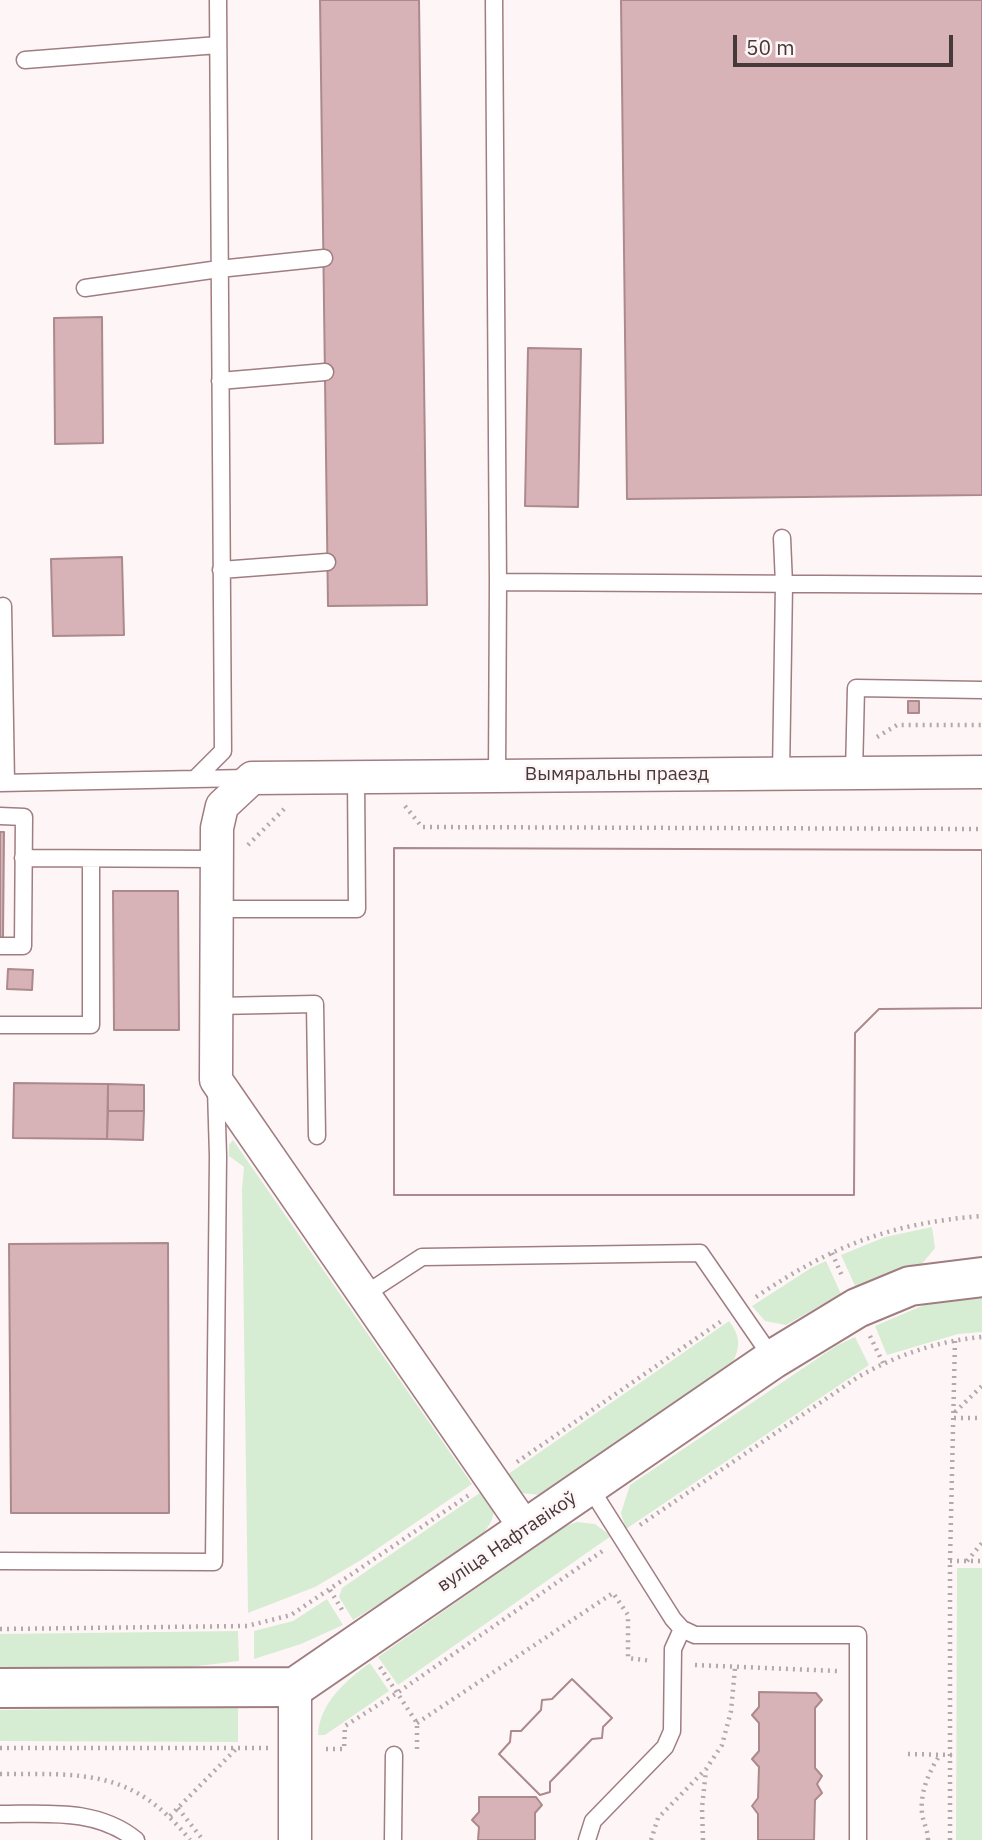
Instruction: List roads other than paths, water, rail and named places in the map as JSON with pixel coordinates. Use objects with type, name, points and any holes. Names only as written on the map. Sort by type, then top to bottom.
[{"type":"street","name":"Вымяральны праезд","points":[[233,787],[356,777],[780,774],[857,762],[982,772]]},
{"type":"street","points":[[233,787],[217,828],[230,855],[217,909],[216,1080],[526,1529]]},
{"type":"street","name":"вуліца Нафтавікоў","points":[[295,1687],[773,1359],[857,1308],[910,1286],[982,1277]]},
{"type":"street","points":[[0,1688],[295,1687],[295,1840]]},
{"type":"lane","points":[[3,606],[3,783],[195,779],[233,787],[223,751],[218,0]]},
{"type":"lane","points":[[494,0],[498,776]]},
{"type":"lane","points":[[25,60],[218,45]]},
{"type":"lane","points":[[85,288],[219,269],[324,258]]},
{"type":"lane","points":[[220,381],[325,372]]},
{"type":"lane","points":[[780,774],[784,584],[782,538]]},
{"type":"lane","points":[[221,570],[327,562]]},
{"type":"lane","points":[[498,582],[982,585]]},
{"type":"lane","points":[[857,762],[856,688],[982,690]]},
{"type":"lane","points":[[195,779],[223,751]]},
{"type":"lane","points":[[217,909],[357,909],[356,777]]},
{"type":"lane","points":[[0,817],[24,817],[23,946],[0,946]]},
{"type":"lane","points":[[23,859],[230,855]]},
{"type":"lane","points":[[0,1025],[91,1025],[91,859]]},
{"type":"lane","points":[[217,1006],[315,1004],[317,1136]]},
{"type":"lane","points":[[0,1561],[214,1562],[218,1156],[216,1080]]},
{"type":"lane","points":[[364,1295],[422,1257],[700,1253],[773,1359]]},
{"type":"lane","points":[[589,1486],[682,1629],[695,1635],[858,1635],[859,1840]]},
{"type":"lane","points":[[587,1840],[593,1821],[665,1746],[672,1731],[673,1649],[682,1629]]},
{"type":"lane","points":[[393,1840],[394,1755]]},
{"type":"lane","points":[[0,1814],[89,1816],[108,1823],[136,1840]]}]
